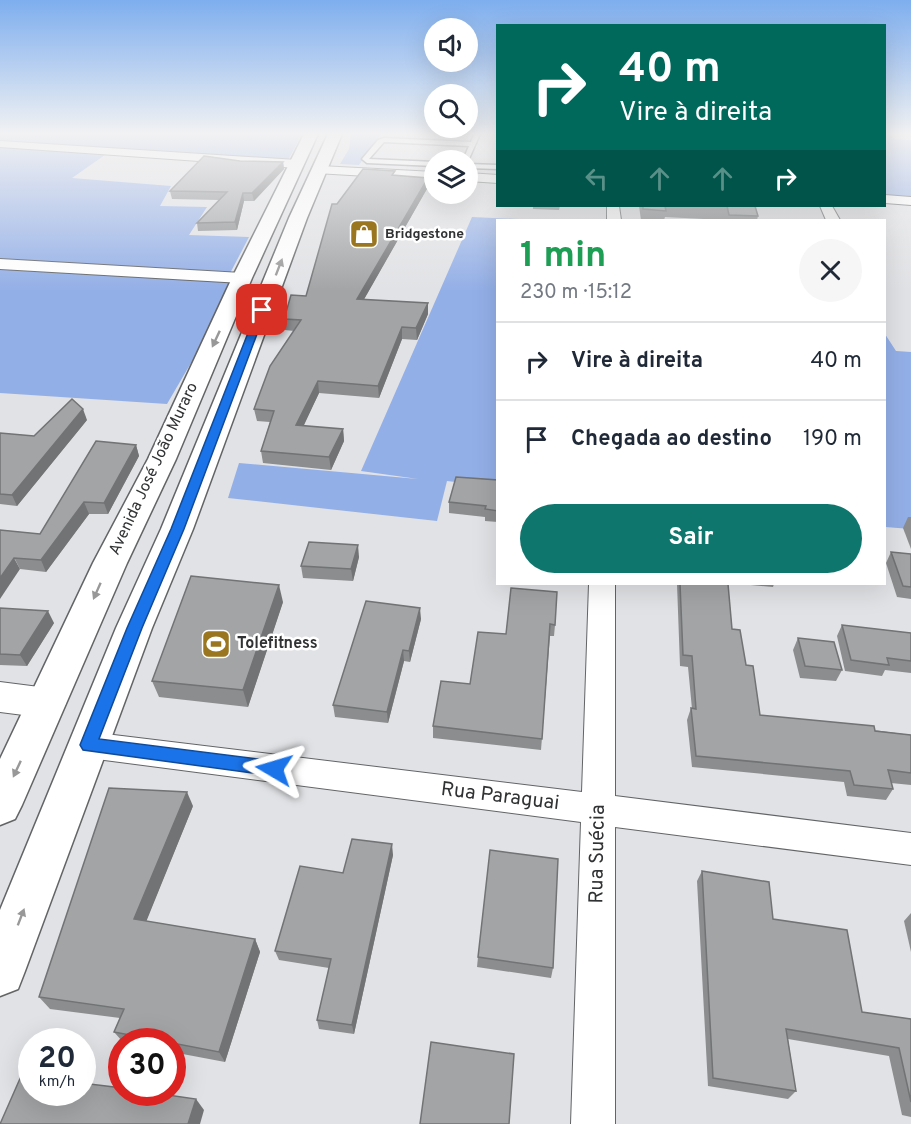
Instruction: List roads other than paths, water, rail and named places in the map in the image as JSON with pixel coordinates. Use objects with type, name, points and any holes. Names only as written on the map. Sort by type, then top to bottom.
[{"type":"main road","name":"Avenida José João Muraro","points":[[0,805],[110,563],[162,459],[242,278],[294,186]]},
{"type":"main road","name":"Avenida José João Muraro","points":[[0,971],[134,628],[177,529],[298,218],[304,186]]},
{"type":"main road","points":[[162,459],[138,528],[140,534],[153,537],[168,536],[177,529]]},
{"type":"main road","points":[[110,563],[141,556],[154,560],[134,628]]},
{"type":"street","points":[[886,200],[911,201]]},
{"type":"street","points":[[0,264],[242,278]]},
{"type":"street","name":"Rua Suécia","points":[[593,1124],[602,585]]},
{"type":"street","points":[[0,698],[47,703]]},
{"type":"street","name":"Rua Paraguai","points":[[88,745],[911,849]]},
{"type":"place","name":"Bridgestone","points":[[364,234]]},
{"type":"place","name":"Tolefitness","points":[[216,644]]}]
